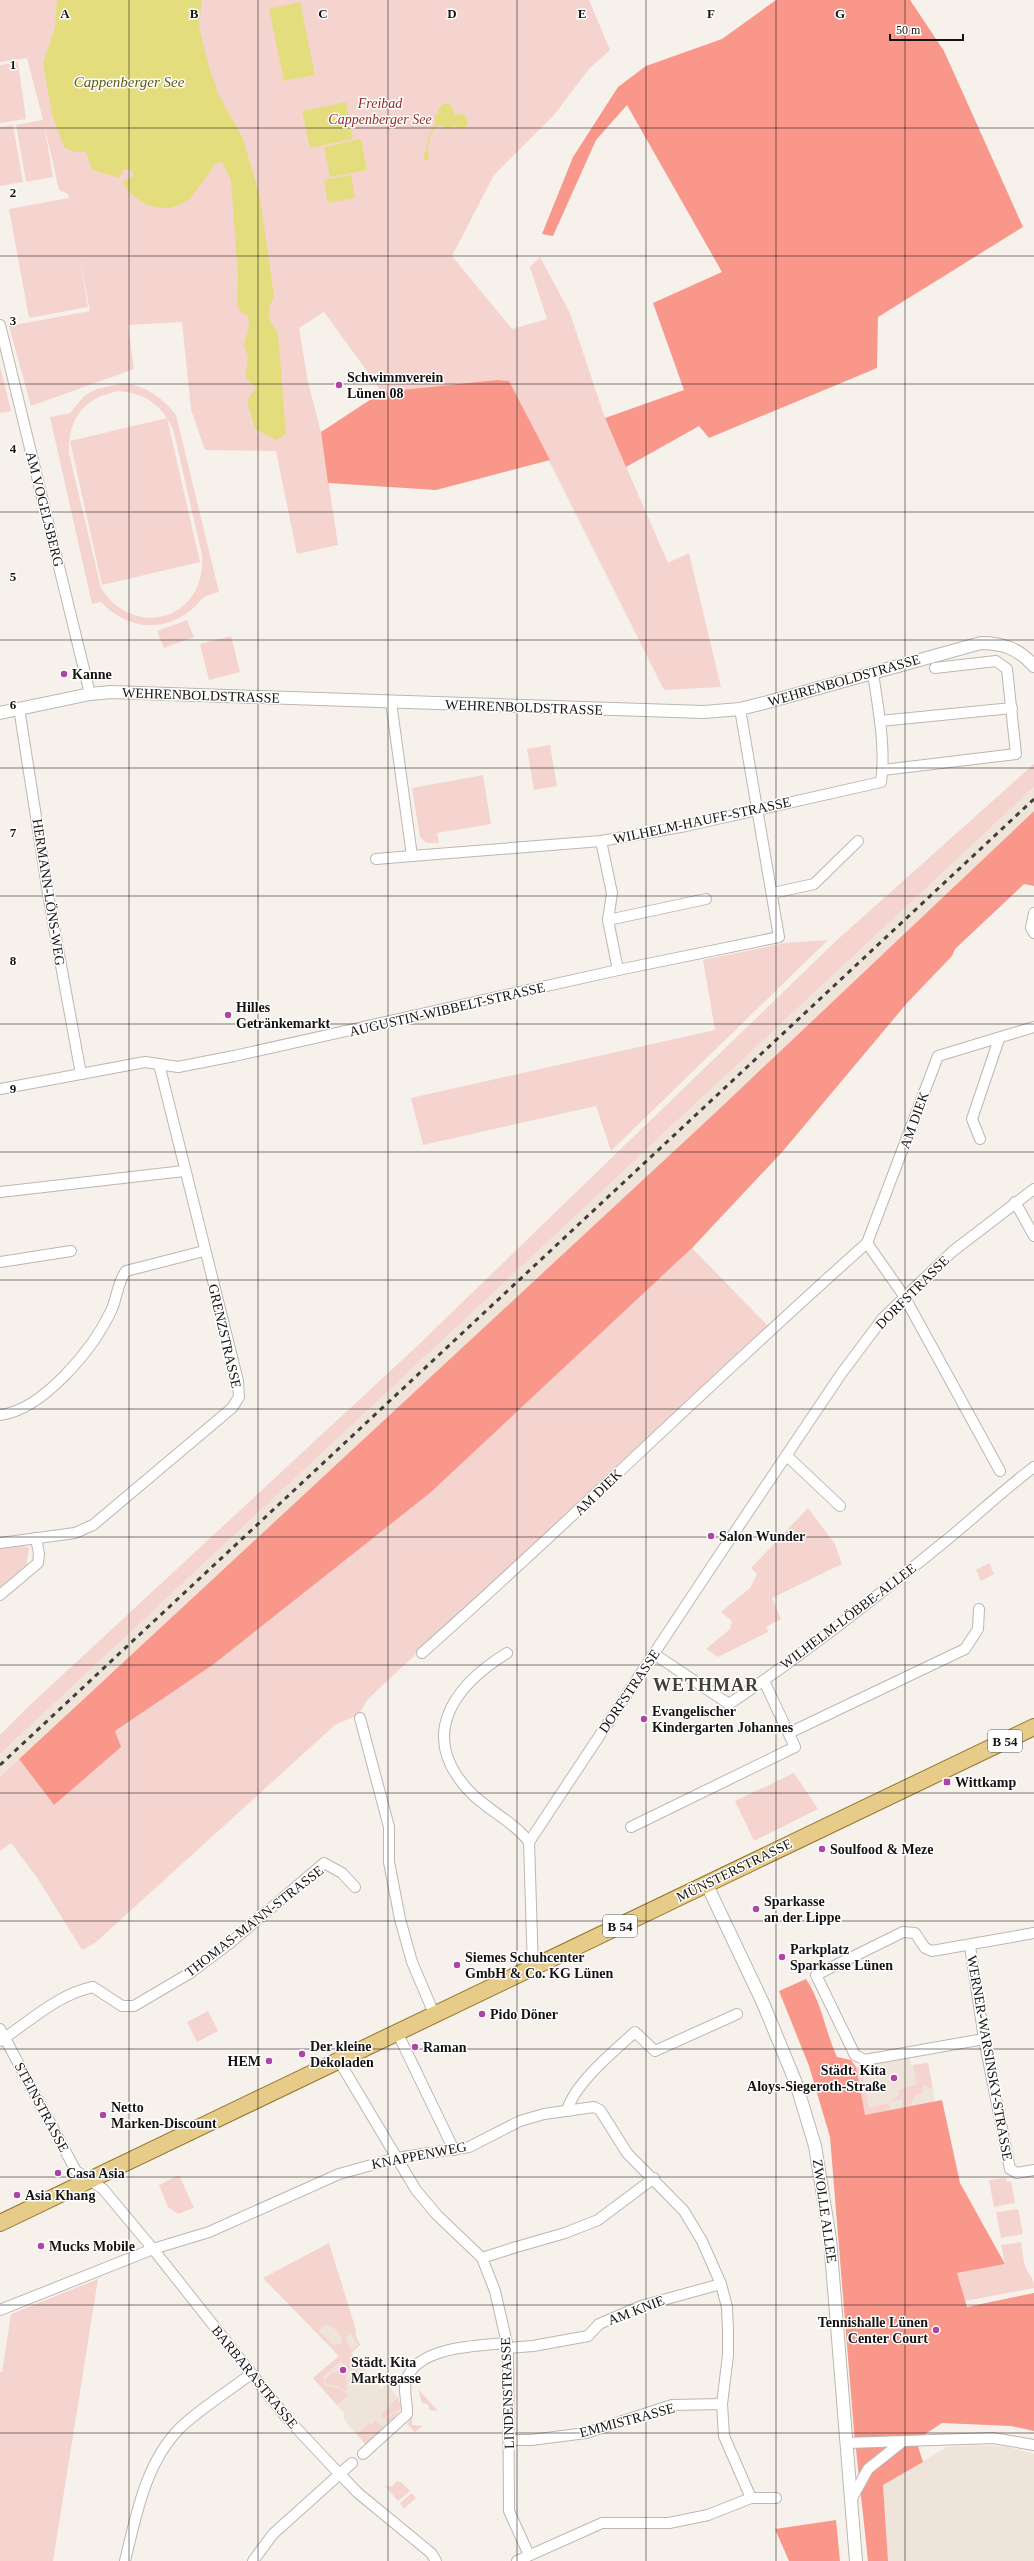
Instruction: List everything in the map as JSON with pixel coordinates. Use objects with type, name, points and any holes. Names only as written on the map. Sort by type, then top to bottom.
[{"type":"main road","name":"MÜNSTERSTRASSE","points":[[0,2223],[398,2034],[1034,1727]]},
{"type":"street","name":"AM VOGELSBERG","points":[[0,325],[90,694]]},
{"type":"street","name":"WEHRENBOLDSTRASSE","points":[[0,713],[90,694],[151,693],[664,712],[740,709],[981,642],[999,644],[1017,650],[1034,666]]},
{"type":"street","points":[[873,673],[880,721],[882,770],[1016,754],[1007,669],[996,661],[935,668]]},
{"type":"street","points":[[391,702],[412,856]]},
{"type":"street","name":"HERMANN-LÖNS-WEG","points":[[19,708],[49,900],[80,1074]]},
{"type":"street","points":[[880,721],[1012,708]]},
{"type":"street","name":"AUGUSTIN-WIBBELT-STRASSE","points":[[0,1090],[145,1062],[178,1067],[261,1051],[618,970],[779,937],[773,893],[756,810],[740,709]]},
{"type":"street","name":"WILHELM-HAUFF-STRASSE","points":[[376,858],[601,841],[686,826],[881,782],[882,770]]},
{"type":"street","points":[[601,841],[612,893],[608,920],[618,970]]},
{"type":"street","points":[[773,893],[814,884],[858,841]]},
{"type":"street","points":[[608,920],[706,899]]},
{"type":"street","points":[[1034,912],[1031,928],[1034,932]]},
{"type":"street","name":"AM DIEK","points":[[422,1654],[541,1546],[771,1328],[867,1244],[938,1056],[999,1039],[1034,1027]]},
{"type":"street","points":[[980,1139],[972,1119],[999,1039]]},
{"type":"street","name":"GRENZSTRASSE","points":[[0,1543],[76,1533],[93,1526],[232,1408],[239,1397],[238,1381],[184,1171],[159,1064]]},
{"type":"street","points":[[0,1192],[184,1171]]},
{"type":"street","name":"DORFSTRASSE","points":[[529,1842],[720,1554],[859,1349],[883,1318],[904,1296],[953,1251],[1015,1202],[1034,1189]]},
{"type":"street","points":[[1015,1202],[1034,1236]]},
{"type":"street","points":[[867,1244],[904,1296],[1000,1471]]},
{"type":"street","points":[[0,1262],[71,1251]]},
{"type":"street","points":[[0,1415],[12,1414],[31,1404],[77,1362],[111,1311],[126,1271],[204,1251]]},
{"type":"street","points":[[787,1456],[840,1506]]},
{"type":"street","name":"WILHELM-LÖBBE-ALLEE","points":[[654,1654],[729,1704],[764,1681],[944,1543],[996,1496],[1034,1467]]},
{"type":"street","points":[[0,1595],[38,1563],[39,1554],[36,1538]]},
{"type":"street","points":[[789,1733],[965,1649],[978,1628],[979,1609]]},
{"type":"street","points":[[507,1654],[484,1668],[456,1696],[447,1720],[446,1744],[452,1766],[462,1782],[529,1842],[533,1969]]},
{"type":"street","points":[[631,1827],[795,1747],[764,1681]]},
{"type":"street","points":[[360,1718],[389,1827],[389,1862],[400,1918],[412,1962],[435,2016]]},
{"type":"street","name":"THOMAS-MANN-STRASSE","points":[[2,2036],[59,2000],[79,1990],[93,1987],[122,2006],[134,2006],[190,1973],[230,1944],[324,1863],[342,1873],[355,1887]]},
{"type":"street","name":"ZWOLLE ALLEE","points":[[706,1884],[766,2010],[796,2082],[815,2146],[829,2224],[856,2561]]},
{"type":"street","points":[[984,2039],[865,2060],[855,2055],[816,1975],[903,1932],[915,1933],[925,1948],[932,1951],[970,1946],[1034,1933]]},
{"type":"street","name":"WERNER-WARSINSKY-STRASSE","points":[[970,1946],[984,2039],[1010,2169],[1017,2173],[1034,2170]]},
{"type":"street","points":[[567,2111],[570,2100],[607,2059],[635,2032],[655,2051],[737,2014]]},
{"type":"street","points":[[398,2034],[454,2150]]},
{"type":"street","name":"STEINSTRASSE","points":[[2,2036],[76,2171],[88,2180]]},
{"type":"street","name":"LINDENSTRASSE","points":[[340,2061],[416,2190],[437,2215],[482,2258],[494,2291],[507,2345],[509,2511],[529,2556]]},
{"type":"street","name":"KNAPPENWEG","points":[[0,2310],[153,2249],[210,2232],[339,2174],[397,2158],[469,2147],[520,2121],[594,2107],[600,2110],[627,2153],[654,2178],[684,2211],[702,2241],[721,2284],[727,2307],[728,2330],[728,2356],[722,2404],[724,2436],[751,2498]]},
{"type":"street","points":[[482,2258],[565,2233],[598,2220],[654,2178]]},
{"type":"street","name":"BARBARASTRASSE","points":[[88,2180],[102,2189],[153,2249],[286,2417],[338,2474],[358,2493],[431,2553],[436,2561]]},
{"type":"street","name":"AM KNIE","points":[[363,2454],[407,2414],[408,2405],[405,2389],[407,2378],[414,2369],[441,2351],[507,2345],[533,2346],[588,2336],[599,2324],[641,2306],[721,2284]]},
{"type":"street","points":[[125,2561],[146,2483],[166,2447],[180,2428],[251,2374]]},
{"type":"street","name":"EMMISTRASSE","points":[[509,2440],[530,2440],[586,2433],[672,2405],[722,2404]]},
{"type":"street","points":[[847,2443],[993,2438],[1034,2445]]},
{"type":"street","points":[[851,2500],[868,2469],[902,2442]]},
{"type":"street","points":[[253,2561],[273,2534],[352,2463]]},
{"type":"street","points":[[517,2561],[602,2523],[669,2523],[708,2515],[751,2498],[776,2498]]},
{"type":"shaded area","points":[[776,0],[910,0],[944,51],[1023,227],[878,317],[877,368],[709,438],[699,426],[626,467],[605,418],[684,390],[653,303],[722,272],[627,105],[596,140],[553,236],[542,234],[573,157],[618,87],[646,66],[722,39]]},
{"type":"shaded area","points":[[497,380],[509,381],[550,460],[436,490],[328,483],[321,432],[382,392]]},
{"type":"shaded area","points":[[1034,787],[1034,811],[715,1113],[0,1776],[0,1754]]},
{"type":"shaded area","points":[[1034,811],[1034,886],[1024,884],[955,949],[952,956],[907,1003],[783,1151],[692,1248],[430,1493],[214,1664],[115,1731],[121,1747],[54,1805],[19,1759],[715,1113]]},
{"type":"shaded area","points":[[806,1979],[820,2007],[837,2057],[851,2060],[856,2067],[865,2115],[942,2100],[960,2183],[1005,2264],[957,2273],[967,2307],[1034,2293],[1034,2431],[1011,2426],[942,2423],[916,2440],[923,2462],[883,2485],[888,2561],[868,2561],[854,2431],[830,2137],[809,2066],[779,1991]]},
{"type":"shaded area","name":"Städt. Kita Aloys-Siegeroth-Straße","points":[[910,2058],[911,2066],[928,2063],[935,2102],[864,2115],[856,2067]]},
{"type":"shaded area","name":"Städt. Kita Marktgasse","points":[[293,2306],[356,2330],[355,2334],[360,2345],[351,2353],[373,2380],[375,2378],[381,2389],[387,2384],[398,2397],[401,2408],[398,2414],[365,2444],[347,2423],[343,2416],[345,2414],[313,2378],[339,2356]]},
{"type":"shaded area","points":[[978,2445],[1008,2447],[1034,2454],[1034,2561],[888,2561],[883,2485],[947,2447]]},
{"type":"shaded area","points":[[836,2520],[840,2561],[789,2561],[775,2529]]},
{"type":"green space","name":"Freibad Cappenberger See","points":[[0,0],[589,0],[610,50],[589,69],[554,115],[494,175],[452,256],[512,329],[547,319],[530,267],[540,257],[570,313],[605,418],[668,563],[689,553],[721,687],[664,690],[509,381],[497,380],[382,392],[324,312],[299,328],[308,382],[321,432],[338,545],[297,554],[276,451],[205,450],[191,410],[182,322],[128,325],[134,369],[31,406],[9,326],[90,311],[79,255],[88,307],[29,318],[9,209],[69,198],[68,194],[59,190],[44,124],[53,177],[26,182],[16,125],[43,120],[27,58],[0,62]]},
{"type":"green space","points":[[18,62],[26,119],[0,123],[0,65]]},
{"type":"green space","points":[[13,125],[23,182],[0,186],[0,127]]},
{"type":"green space","points":[[0,366],[11,411],[0,413]]},
{"type":"green space","points":[[124,383],[140,387],[153,393],[176,415],[219,592],[204,597],[190,611],[167,623],[144,625],[132,622],[121,618],[101,602],[92,604],[50,417],[70,413],[84,396],[96,389]],"holes":[[[119,391],[129,392],[145,398],[158,407],[173,429],[202,555],[200,577],[193,595],[181,608],[166,615],[149,618],[132,614],[115,604],[101,588],[69,453],[71,430],[80,412],[96,398]]]},
{"type":"green space","points":[[167,418],[200,562],[102,585],[70,441]]},
{"type":"green space","points":[[187,620],[194,637],[164,648],[157,631]]},
{"type":"green space","points":[[231,636],[240,672],[209,680],[200,644]]},
{"type":"green space","points":[[550,745],[557,786],[534,790],[527,749]]},
{"type":"green space","points":[[1034,764],[1034,787],[0,1754],[0,1735],[29,1706],[415,1348],[837,940]]},
{"type":"green space","points":[[483,775],[491,824],[437,833],[439,843],[426,843],[420,837],[412,788]]},
{"type":"green space","points":[[828,940],[611,1151],[596,1106],[423,1145],[411,1098],[715,1030],[703,960],[785,943]]},
{"type":"green space","points":[[692,1248],[768,1326],[368,1699],[358,1715],[335,1725],[95,1943],[82,1950],[38,1879],[11,1843],[0,1851],[0,1776],[19,1759],[54,1805],[115,1731],[214,1664],[430,1493]]},
{"type":"green space","points":[[808,1508],[835,1544],[842,1564],[772,1598],[781,1619],[766,1627],[768,1632],[718,1657],[706,1649],[730,1629],[732,1621],[721,1612],[750,1588],[757,1574],[751,1568]]},
{"type":"green space","points":[[23,1546],[29,1548],[26,1568],[0,1592],[0,1549]]},
{"type":"green space","points":[[989,1563],[994,1574],[981,1581],[976,1570]]},
{"type":"green space","points":[[794,1773],[818,1809],[754,1841],[735,1801]]},
{"type":"green space","points":[[208,2011],[218,2031],[197,2042],[187,2022]]},
{"type":"green space","points":[[928,2063],[933,2089],[923,2085],[922,2094],[914,2096],[910,2107],[903,2108],[902,2099],[891,2101],[899,2095],[899,2090],[917,2084],[913,2065]]},
{"type":"green space","points":[[874,2064],[875,2067],[862,2070],[869,2108],[889,2103],[890,2110],[864,2115],[856,2067]]},
{"type":"green space","points":[[179,2175],[194,2208],[178,2214],[168,2207],[159,2185]]},
{"type":"green space","points":[[1006,2178],[1007,2182],[1011,2181],[1015,2203],[994,2207],[989,2180]]},
{"type":"green space","points":[[1018,2209],[1023,2234],[1001,2238],[996,2212]]},
{"type":"green space","points":[[1021,2242],[1025,2264],[1033,2280],[1034,2288],[965,2301],[957,2273],[1005,2264],[1001,2245]]},
{"type":"green space","points":[[329,2243],[356,2330],[355,2334],[360,2345],[351,2353],[358,2362],[350,2370],[341,2361],[323,2377],[325,2386],[335,2387],[349,2394],[337,2405],[313,2378],[339,2356],[263,2278]],"holes":[[[326,2324],[337,2331],[341,2337],[342,2344],[333,2345],[320,2332],[321,2327]],[[351,2334],[358,2345],[352,2350],[345,2338]]]},
{"type":"green space","points":[[98,2279],[53,2561],[0,2561],[0,2372],[2,2372],[11,2314]]},
{"type":"green space","points":[[342,2367],[346,2370],[347,2390],[327,2384],[324,2381],[332,2372],[334,2373]]},
{"type":"green space","points":[[418,2389],[438,2411],[429,2410],[428,2404],[422,2403]]},
{"type":"green space","points":[[398,2397],[401,2408],[384,2418],[381,2415]]},
{"type":"green space","points":[[400,2410],[388,2423],[385,2419]]},
{"type":"green space","points":[[412,2417],[412,2425],[423,2426],[415,2432],[407,2424]]},
{"type":"green space","points":[[375,2421],[384,2427],[365,2444],[357,2434],[369,2423],[373,2424]]},
{"type":"green space","points":[[397,2481],[401,2482],[410,2491],[398,2501],[385,2486],[391,2487]]},
{"type":"green space","points":[[412,2493],[416,2498],[404,2509],[400,2503]]},
{"type":"water","name":"Cappenberger See","points":[[57,0],[202,0],[199,26],[209,67],[218,93],[243,139],[260,197],[274,296],[269,308],[269,320],[278,332],[286,434],[276,440],[255,429],[247,401],[256,388],[245,377],[248,358],[244,345],[249,326],[248,316],[241,312],[237,305],[238,277],[231,180],[222,162],[216,163],[189,199],[176,206],[158,208],[141,202],[127,190],[122,182],[134,176],[130,169],[123,170],[119,178],[92,170],[86,152],[74,152],[64,147],[52,114],[43,63],[55,28]]},
{"type":"water","points":[[300,2],[315,75],[284,81],[269,9]]},
{"type":"water","points":[[346,102],[353,139],[310,148],[302,111]]},
{"type":"water","points":[[444,103],[450,104],[455,115],[462,114],[467,118],[468,125],[462,129],[453,126],[448,129],[440,125],[436,127],[433,130],[429,140],[429,159],[426,161],[423,158],[429,135],[436,123],[434,117],[438,114],[439,108]]},
{"type":"water","points":[[361,139],[367,170],[330,177],[324,147]]},
{"type":"water","points":[[351,175],[355,198],[328,203],[324,180]]},
{"type":"railway","points":[[0,1765],[1034,799]]},
{"type":"place","name":"Schwimmverein Lünen 08","points":[[339,385]]},
{"type":"place","name":"Kanne","points":[[64,674]]},
{"type":"place","name":"Hilles Getränkemarkt","points":[[228,1015]]},
{"type":"place","name":"Salon Wunder","points":[[711,1536]]},
{"type":"place","name":"Evangelischer Kindergarten Johannes","points":[[644,1719]]},
{"type":"place","name":"Wittkamp","points":[[947,1782]]},
{"type":"place","name":"Soulfood & Meze","points":[[822,1849]]},
{"type":"place","name":"Sparkasse an der Lippe","points":[[756,1909]]},
{"type":"place","name":"Parkplatz Sparkasse Lünen","points":[[782,1957]]},
{"type":"place","name":"Siemes Schuhcenter GmbH & Co. KG Lünen","points":[[457,1965]]},
{"type":"place","name":"Pido Döner","points":[[482,2014]]},
{"type":"place","name":"Raman","points":[[415,2047]]},
{"type":"place","name":"Der kleine Dekoladen","points":[[302,2054]]},
{"type":"place","name":"HEM","points":[[269,2061]]},
{"type":"place","name":"Städt. Kita Aloys-Siegeroth-Straße","points":[[894,2078]]},
{"type":"place","name":"Netto Marken-Discount","points":[[103,2115]]},
{"type":"place","name":"Casa Asia","points":[[58,2173]]},
{"type":"place","name":"Asia Khang","points":[[17,2195]]},
{"type":"place","name":"Mucks Mobile","points":[[41,2246]]},
{"type":"place","name":"Tennishalle Lünen Center Court","points":[[936,2330]]},
{"type":"place","name":"Städt. Kita Marktgasse","points":[[343,2370]]},
{"type":"district","name":"WETHMAR","points":[[706,1685]]}]
